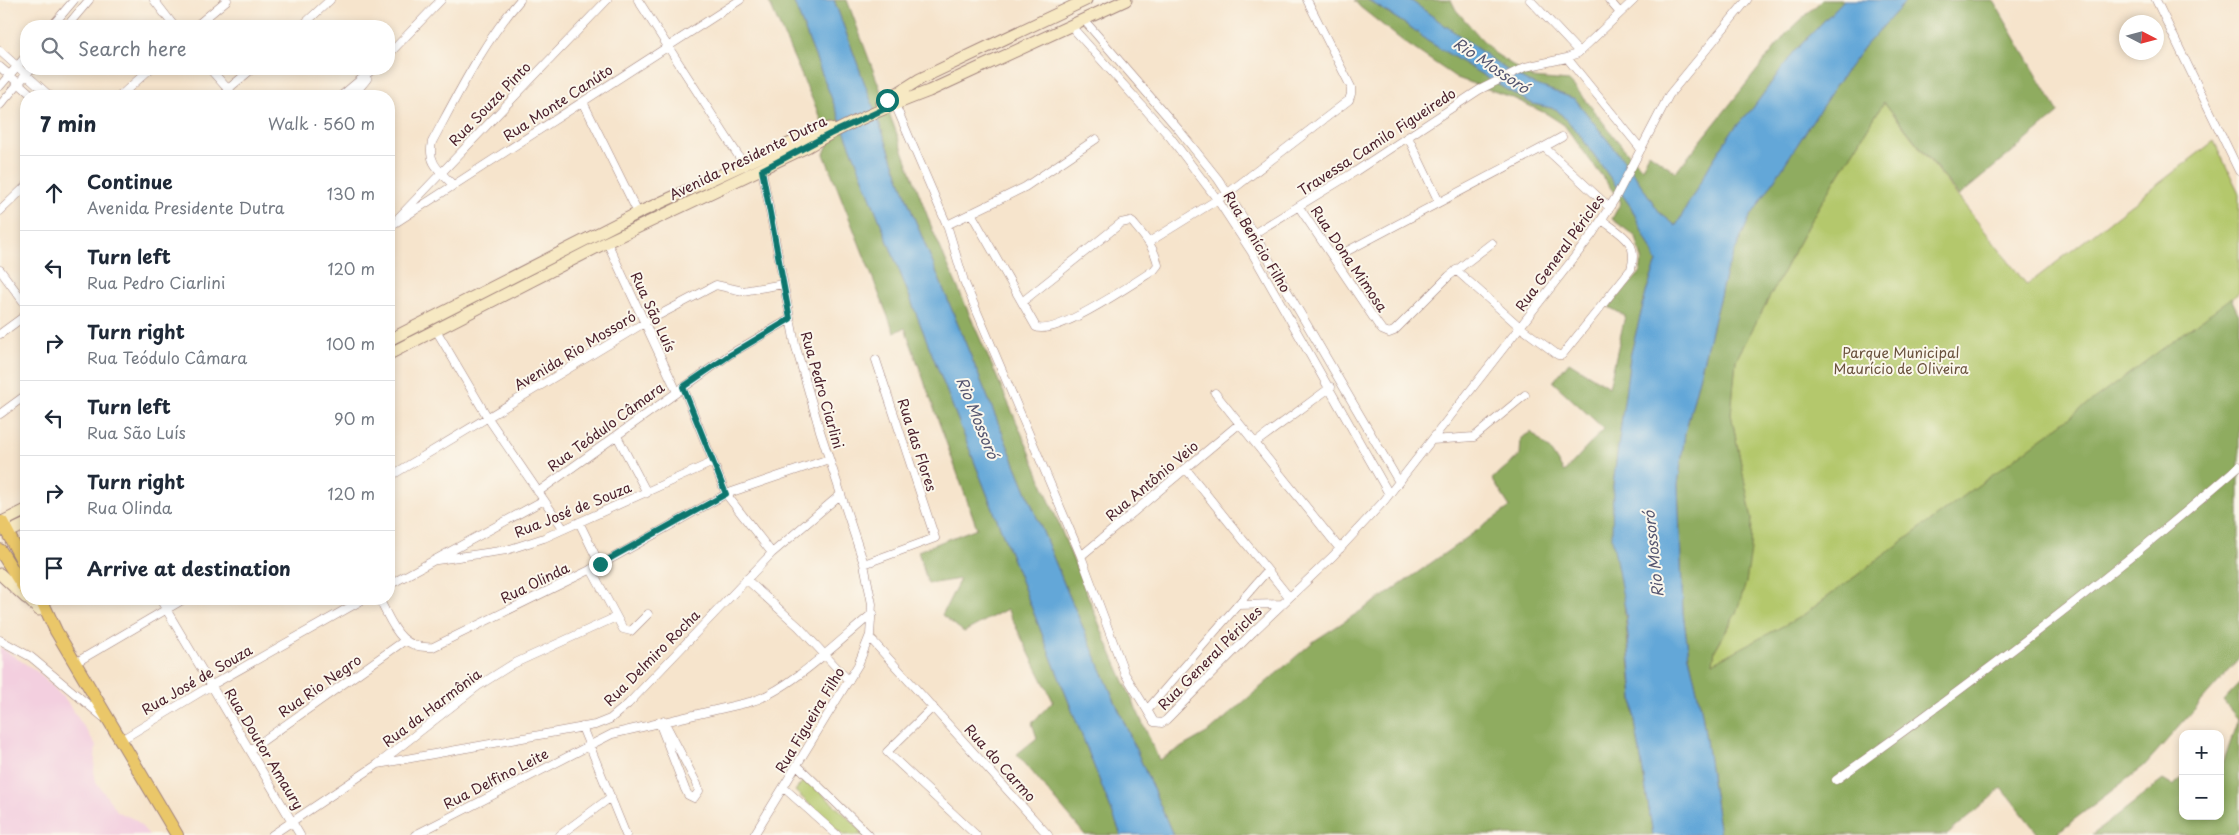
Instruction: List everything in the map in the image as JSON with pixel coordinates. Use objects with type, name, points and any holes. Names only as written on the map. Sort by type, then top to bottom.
[{"type":"main road","name":"Avenida Presidente Dutra","points":[[891,102],[920,79],[1067,3],[1086,0]]},
{"type":"main road","name":"Avenida Presidente Dutra","points":[[395,351],[607,242],[762,170],[829,131],[891,102],[929,91],[1126,0]]},
{"type":"main road","name":"Avenida Presidente Dutra","points":[[395,337],[638,213],[745,166],[804,137],[829,131]]},
{"type":"main road","points":[[517,273],[524,285]]},
{"type":"main road","points":[[2,529],[20,515]]},
{"type":"main road","points":[[2,529],[20,525]]},
{"type":"main road","points":[[2,529],[20,558]]},
{"type":"main road","points":[[0,550],[2,565],[20,589]]},
{"type":"main road","points":[[2,565],[20,584]]},
{"type":"main road","points":[[41,605],[177,835]]},
{"type":"street","points":[[59,20],[74,0]]},
{"type":"street","points":[[71,20],[88,0]]},
{"type":"street","points":[[203,20],[227,0]]},
{"type":"street","points":[[308,20],[330,0]]},
{"type":"street","points":[[395,48],[441,0]]},
{"type":"street","points":[[453,185],[431,160],[432,142],[480,53],[502,21],[520,0]]},
{"type":"street","points":[[638,0],[667,48],[745,166]]},
{"type":"street","name":"Rua Monte Canúto","points":[[395,223],[740,0]]},
{"type":"street","points":[[1149,242],[1228,193],[1307,130],[1349,100],[1351,87],[1307,0]]},
{"type":"street","points":[[1530,0],[1580,52]]},
{"type":"street","points":[[1609,0],[1620,13]]},
{"type":"street","name":"Travessa Camilo Figueiredo","points":[[1244,240],[1299,207],[1479,90],[1524,67],[1567,58],[1580,52],[1634,0]]},
{"type":"street","name":"Rua General Péricles","points":[[1267,571],[1147,710],[1156,723],[1166,720],[1289,597],[1340,549],[1399,482],[1602,220],[1677,83],[1747,0]]},
{"type":"street","points":[[2156,0],[2239,172]]},
{"type":"street","name":"Rua Souza Pinto","points":[[395,221],[605,1]]},
{"type":"street","points":[[154,2],[169,20]]},
{"type":"street","name":"Rua Benício Filho","points":[[1084,20],[1189,142],[1228,193],[1399,482]]},
{"type":"street","name":"Rua Benício Filho","points":[[1071,26],[1180,150],[1217,199],[1244,240],[1389,494]]},
{"type":"street","points":[[0,52],[20,68]]},
{"type":"street","points":[[1567,58],[1640,153]]},
{"type":"street","points":[[0,86],[20,63]]},
{"type":"street","points":[[0,67],[26,90]]},
{"type":"street","points":[[1120,80],[1129,72]]},
{"type":"street","points":[[0,105],[26,75]]},
{"type":"street","points":[[31,75],[44,90]]},
{"type":"street","points":[[127,90],[143,75]]},
{"type":"street","points":[[215,75],[228,89],[245,75]]},
{"type":"street","points":[[348,90],[367,75]]},
{"type":"street","points":[[358,90],[369,75]]},
{"type":"street","points":[[583,102],[638,213]]},
{"type":"street","points":[[891,102],[947,225],[964,281],[1080,556],[1125,674],[1147,710]]},
{"type":"street","points":[[1408,137],[1439,202]]},
{"type":"street","points":[[1334,258],[1562,137]]},
{"type":"street","points":[[947,225],[1024,187],[1096,138]]},
{"type":"street","points":[[1180,150],[1189,142]]},
{"type":"street","points":[[1544,147],[1610,208]]},
{"type":"street","name":"Rua Pedro Ciarlini","points":[[762,170],[795,344],[840,495],[864,564],[872,613]]},
{"type":"street","points":[[0,211],[20,192]]},
{"type":"street","name":"Rua Dona Mimosa","points":[[1299,207],[1382,330],[1389,333],[1394,331],[1456,270],[1492,243]]},
{"type":"street","points":[[971,213],[1022,302],[1039,328],[1050,328],[1102,303],[1154,270],[1158,265],[1157,260],[1149,242],[1133,223],[1126,221],[1022,302]]},
{"type":"street","points":[[1456,270],[1520,328],[1558,355],[1562,355],[1631,270],[1633,253],[1631,243],[1602,220]]},
{"type":"street","name":"Rua São Luís","points":[[607,242],[644,323],[680,390],[726,494],[772,552]]},
{"type":"street","points":[[0,270],[20,297]]},
{"type":"street","name":"Avenida Rio Mossoró","points":[[395,473],[644,323],[716,285],[743,291],[783,284]]},
{"type":"street","points":[[0,334],[20,319]]},
{"type":"street","name":"Rua Teódulo Câmara","points":[[538,492],[730,355],[790,319]]},
{"type":"street","points":[[436,330],[488,418],[563,528]]},
{"type":"street","name":"Rua das Flores","points":[[864,564],[935,538],[876,360]]},
{"type":"street","points":[[1255,443],[1339,382]]},
{"type":"street","points":[[1215,394],[1340,549]]},
{"type":"street","points":[[1432,440],[1474,437],[1526,394]]},
{"type":"street","points":[[0,414],[20,399]]},
{"type":"street","name":"Rua Antônio Veio","points":[[1080,556],[1239,424]]},
{"type":"street","points":[[617,436],[647,493]]},
{"type":"street","name":"Rua Olinda","points":[[404,641],[418,646],[433,647],[591,569],[726,494],[829,459]]},
{"type":"street","name":"Rua José de Souza","points":[[437,560],[507,550],[544,538],[713,462]]},
{"type":"street","points":[[1836,780],[1936,709],[2127,562],[2239,466]]},
{"type":"street","points":[[1186,469],[1289,597]]},
{"type":"street","name":"Rua Delmiro Rocha","points":[[378,764],[595,725],[610,718],[628,704],[772,552],[840,495]]},
{"type":"street","name":"Rua José de Souza","points":[[395,582],[544,500]]},
{"type":"street","points":[[579,522],[600,564]]},
{"type":"street","points":[[591,569],[623,629],[631,631],[648,614]]},
{"type":"street","points":[[746,579],[799,627],[848,680]]},
{"type":"street","name":"Rua General Péricles","points":[[1237,605],[1283,604]]},
{"type":"street","name":"Rua Doutor Amaury","points":[[164,605],[300,835]]},
{"type":"street","points":[[75,663],[173,605]]},
{"type":"street","name":"Rua José de Souza","points":[[121,740],[212,685],[353,605]]},
{"type":"street","points":[[382,605],[404,641]]},
{"type":"street","name":"Rua Figueira Filho","points":[[754,835],[798,766],[866,650],[870,638],[872,613]]},
{"type":"street","name":"Rua Delfino Leite","points":[[415,835],[589,744],[612,734],[761,699],[788,683],[872,613]]},
{"type":"street","name":"Rua da Harmônia","points":[[272,835],[378,764],[478,686],[513,664],[616,617]]},
{"type":"street","name":"Rua do Carmo","points":[[870,638],[1048,835]]},
{"type":"street","points":[[0,640],[31,657],[111,722]]},
{"type":"street","name":"Rua Rio Negro","points":[[250,750],[404,641]]},
{"type":"street","points":[[934,708],[887,752],[976,835]]},
{"type":"street","points":[[661,722],[697,784],[699,791],[694,798],[688,795],[685,789],[661,722]]},
{"type":"street","points":[[582,727],[626,835]]},
{"type":"street","points":[[798,766],[868,835]]},
{"type":"street","points":[[784,788],[837,835]]},
{"type":"street","points":[[560,835],[611,797]]},
{"type":"shaded area","points":[[0,647],[39,673],[66,700],[96,745],[94,771],[96,782],[118,812],[136,820],[149,835],[0,835]]},
{"type":"green space","points":[[768,0],[793,0],[1121,835],[1085,835],[1017,754],[1037,738],[1032,723],[1053,701],[1007,609],[964,632],[942,615],[960,579],[928,584],[918,551],[977,528],[905,328],[894,332],[824,154],[830,139]]},
{"type":"green space","points":[[834,0],[847,0],[933,231],[1031,455],[1106,641],[1159,760],[1210,731],[1314,641],[1390,592],[1510,507],[1492,479],[1520,455],[1521,438],[1531,432],[1550,450],[1564,472],[1604,429],[1553,382],[1569,362],[1609,387],[1625,316],[1609,307],[1640,273],[1642,259],[1636,237],[1612,219],[1621,202],[1564,125],[1547,114],[1513,98],[1457,78],[1404,42],[1360,7],[1354,0],[1368,0],[1413,29],[1426,40],[1507,90],[1533,104],[1556,109],[1577,131],[1631,207],[1657,262],[1647,289],[1630,357],[1613,485],[1635,721],[1653,835],[1173,835],[1065,586],[913,215]]},
{"type":"green space","points":[[1410,0],[1451,0],[1456,10],[1493,52],[1532,78],[1569,81],[1622,147],[1642,168],[1649,153],[1676,172],[1786,34],[1822,0],[1844,0],[1793,53],[1753,108],[1732,131],[1711,163],[1676,226],[1660,213],[1631,170],[1575,99],[1528,82],[1508,71]]},
{"type":"green space","points":[[1907,0],[1993,0],[2059,113],[1959,196],[1884,102],[1810,221],[1736,360],[1731,414],[1752,519],[1751,550],[1746,583],[1736,613],[1715,650],[1713,663],[1802,616],[2231,298],[2239,315],[2239,659],[2144,766],[2054,835],[2039,835],[2002,788],[1947,835],[1720,835],[1702,713],[1689,656],[1683,613],[1678,485],[1685,433],[1726,272],[1749,219],[1836,85],[1865,46]]},
{"type":"green space","name":"Parque Municipal Maurício de Oliveira","points":[[1884,102],[2027,285],[2214,141],[2239,193],[2239,293],[1802,616],[1713,664],[1715,650],[1730,625],[1752,519],[1731,414],[1736,360],[1810,221]]},
{"type":"green space","points":[[2239,684],[2239,828],[2233,835],[2092,835],[2163,780],[2173,786],[2179,781],[2179,820],[2224,820],[2224,760],[2238,719],[2223,701]]},
{"type":"green space","points":[[805,778],[867,835],[843,835],[795,791]]},
{"type":"water","name":"Rio Mossoró","points":[[793,0],[834,0],[913,215],[1065,586],[1173,835],[1121,835]]},
{"type":"water","name":"Rio Mossoró","points":[[1368,0],[1410,0],[1508,71],[1528,82],[1575,99],[1631,170],[1660,213],[1676,226],[1711,163],[1732,131],[1753,108],[1793,53],[1844,0],[1907,0],[1865,46],[1836,85],[1749,219],[1726,272],[1685,433],[1678,485],[1683,613],[1689,656],[1702,713],[1720,835],[1653,835],[1635,721],[1626,614],[1612,538],[1613,485],[1630,357],[1647,289],[1657,262],[1631,207],[1577,131],[1556,109],[1533,104],[1507,90],[1426,40],[1413,29]]},
{"type":"route","points":[[600,564],[726,494],[683,387],[730,355],[790,319],[762,170],[830,134],[895,104],[892,98],[887,100]]}]
